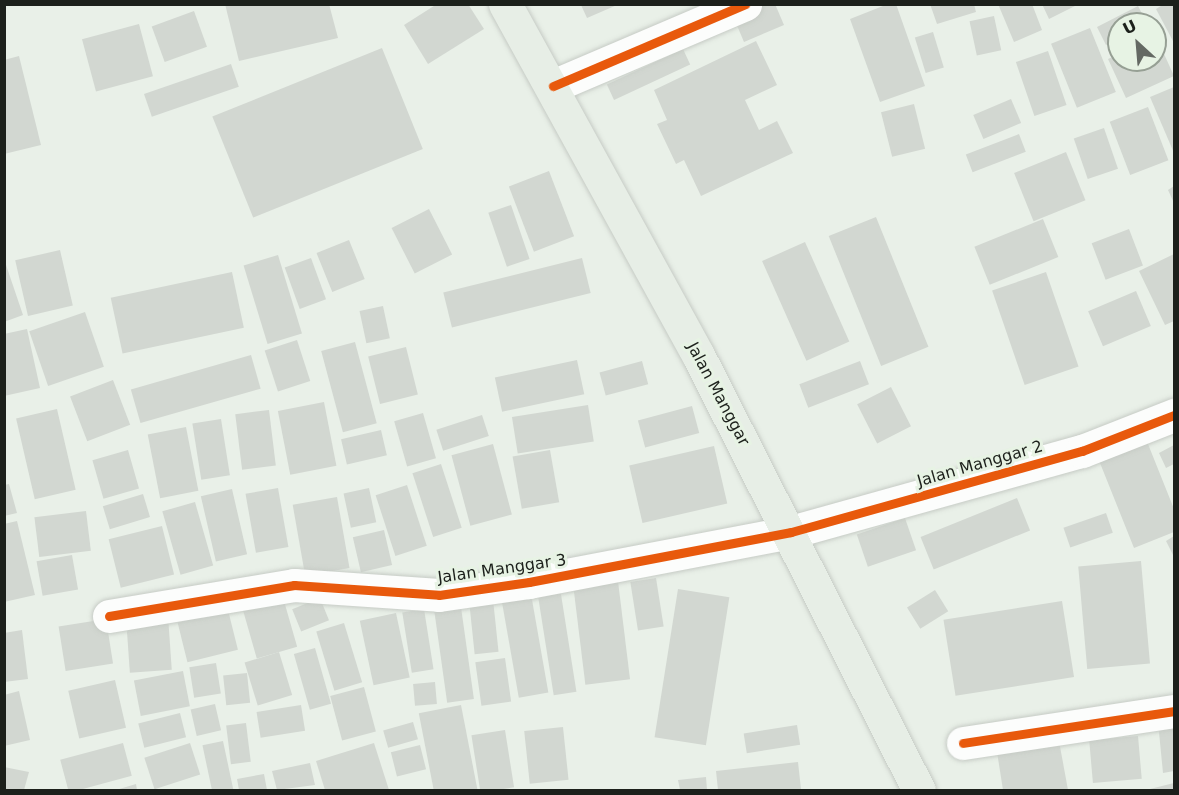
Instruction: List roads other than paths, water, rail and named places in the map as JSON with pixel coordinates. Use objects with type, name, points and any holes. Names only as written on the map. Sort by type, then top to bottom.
[{"type":"main road","name":"Jalan Manggar","points":[[505,4],[553,86],[790,532],[919,790]]},
{"type":"street","points":[[553,86],[745,4]]},
{"type":"street","name":"Jalan Manggar 2","points":[[790,532],[1082,451],[1174,415]]},
{"type":"street","name":"Jalan Manggar 3","points":[[109,616],[294,585],[439,595],[790,532]]},
{"type":"street","points":[[963,743],[1174,711]]}]
